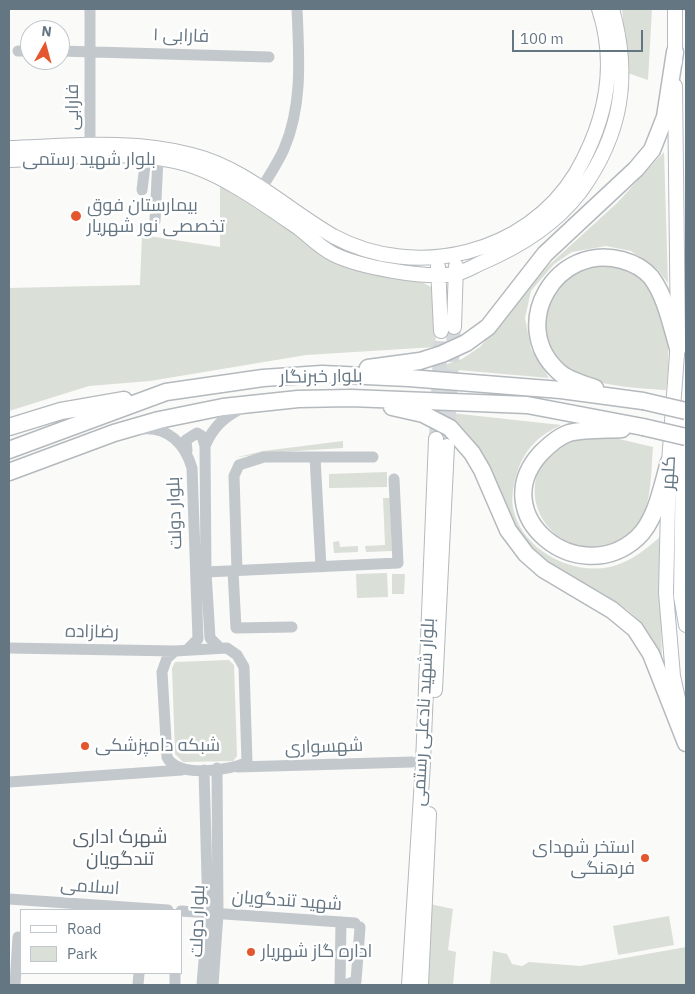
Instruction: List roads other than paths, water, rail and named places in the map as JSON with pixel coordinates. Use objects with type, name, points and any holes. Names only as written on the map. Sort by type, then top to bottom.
[{"type":"highway","points":[[322,374],[420,361],[466,343],[488,327],[545,254],[636,169],[652,150],[665,117],[675,52]]},
{"type":"highway","points":[[678,348],[659,290],[650,276],[634,263],[613,257],[591,258],[573,264],[558,274],[547,288],[539,312],[538,334],[544,354],[558,371],[578,382],[686,411]]},
{"type":"highway","name":"بلوار خبرنگار","points":[[9,450],[166,392],[263,378],[322,374],[561,390],[644,401]]},
{"type":"highway","points":[[9,427],[61,411],[166,392]]},
{"type":"highway","points":[[350,398],[423,414],[450,428],[472,454],[482,470],[508,530],[526,554],[543,569],[618,614],[635,629],[651,654],[686,743]]},
{"type":"highway","name":"بلوار خبرنگار","points":[[9,472],[114,433],[198,411],[250,404],[350,398],[527,405],[686,437]]},
{"type":"highway","points":[[643,427],[568,434],[548,446],[534,462],[524,484],[524,502],[529,518],[538,535],[552,546],[586,556],[603,555],[622,547],[637,538],[648,523],[657,504],[670,462]]},
{"type":"highway","points":[[683,491],[686,514]]},
{"type":"main road","name":"بلوار شهید رستمی","points":[[9,160],[152,158],[175,161],[258,194],[334,236],[371,250],[396,256],[438,258],[455,256],[489,246],[522,228],[554,202],[578,169],[596,136],[606,96],[608,54],[604,24],[599,9]]},
{"type":"main road","name":"بلوار شهید رستمی","points":[[9,148],[90,146],[156,148],[193,155],[234,171],[258,194],[332,253],[358,263],[439,276],[457,274],[504,253],[534,236],[570,205],[594,171],[614,129],[622,80],[619,33],[612,9]]},
{"type":"main road","name":"کلهر","points":[[675,9],[678,348],[670,462],[666,594],[673,676],[686,736]]},
{"type":"main road","points":[[438,258],[447,329],[457,274],[455,256]]},
{"type":"main road","name":"کلهر","points":[[686,418],[683,454],[681,596],[686,625]]},
{"type":"main road","name":"بلوار شهید نادعلی رستمی","points":[[409,985],[441,443],[421,985]]},
{"type":"street","name":"فارابی","points":[[90,9],[90,146]]},
{"type":"street","points":[[258,194],[284,149],[295,110],[299,82],[298,9]]},
{"type":"street","name":"فارابی ۱","points":[[70,51],[269,57]]},
{"type":"street","points":[[142,190],[152,158]]},
{"type":"street","points":[[152,158],[156,221]]},
{"type":"street","points":[[205,446],[214,429],[227,416],[250,404]]},
{"type":"street","name":"بلوار دولت","points":[[114,433],[145,429],[161,431],[174,437],[187,451],[194,490],[194,582],[198,639],[187,650]]},
{"type":"street","points":[[187,451],[186,440],[196,433],[202,436],[205,446]]},
{"type":"street","name":"بلوار دولت","points":[[205,446],[206,572],[210,638],[220,648]]},
{"type":"street","points":[[292,627],[236,628],[234,476],[239,465],[264,456],[373,457]]},
{"type":"street","points":[[315,457],[320,566]]},
{"type":"street","points":[[206,572],[398,563],[394,479]]},
{"type":"street","name":"رضازاده","points":[[9,648],[175,651]]},
{"type":"street","points":[[9,782],[236,768],[246,762],[248,755],[244,668],[237,654],[227,648],[175,651],[166,658],[162,672],[167,757],[170,763],[182,770]]},
{"type":"street","name":"شهسواری","points":[[236,768],[412,762]]},
{"type":"street","name":"بلوار دولت","points":[[213,985],[217,768]]},
{"type":"street","name":"بلوار دولت","points":[[202,985],[213,913],[204,770]]},
{"type":"street","name":"اسلامی","points":[[9,899],[154,909]]},
{"type":"street","points":[[182,911],[213,913]]},
{"type":"street","name":"شهید تندگویان","points":[[213,913],[341,922],[358,925],[356,982],[345,985]]},
{"type":"street","points":[[340,985],[341,922]]},
{"type":"street","points":[[15,985],[19,943]]},
{"type":"tunnel","points":[[447,446],[454,327]]},
{"type":"tunnel","points":[[436,439],[441,331]]},
{"type":"place","name":"بیمارستان فوق تخصصی نور شهریار","points":[[76,216]]},
{"type":"place","name":"شبکه دامپزشکی","points":[[85,746]]},
{"type":"place","name":"استخر شهدای فرهنگی","points":[[645,858]]},
{"type":"place","name":"اداره گاز شهریار","points":[[251,952]]},
{"type":"district","name":"شهرک اداری تندگویان","points":[[120,849]]}]
